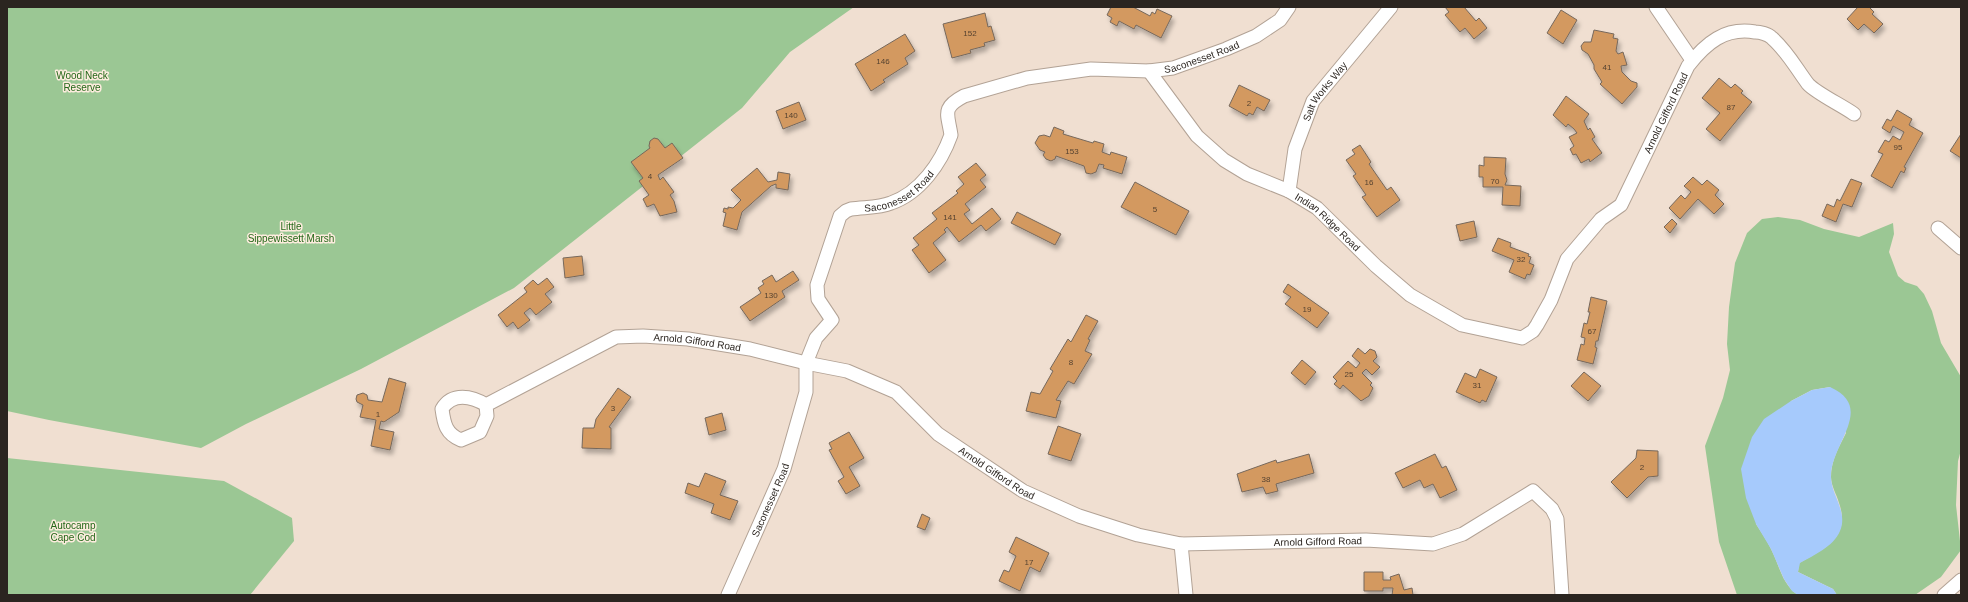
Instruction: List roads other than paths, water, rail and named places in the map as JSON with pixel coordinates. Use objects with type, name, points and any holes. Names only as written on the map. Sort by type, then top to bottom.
[{"type":"street","name":"Saconesset Road","points":[[728,595],[784,469],[806,392],[806,364],[816,338],[832,320],[818,299],[817,285],[839,218],[846,211],[892,203],[922,184],[948,145],[951,135],[947,120],[948,110],[957,100],[964,96],[1027,78],[1091,69],[1149,71],[1173,68],[1226,49],[1256,36],[1280,20],[1290,7]]},
{"type":"street","name":"Salt Works Way","points":[[1288,191],[1295,149],[1313,101],[1392,7]]},
{"type":"street","points":[[1656,7],[1692,60]]},
{"type":"street","name":"Arnold Gifford Road","points":[[1528,334],[1537,324],[1551,300],[1566,259],[1600,219],[1621,206],[1688,66],[1702,48],[1728,32],[1744,30],[1770,36],[1788,55],[1809,85],[1854,114]]},
{"type":"street","name":"Indian Ridge Road","points":[[1149,71],[1198,136],[1224,160],[1246,174],[1288,191],[1317,208],[1376,266],[1424,303],[1462,325],[1522,338],[1528,334]]},
{"type":"street","points":[[1938,228],[1961,248]]},
{"type":"street","name":"Arnold Gifford Road","points":[[486,405],[616,337],[643,336],[688,339],[750,349],[806,364],[846,371],[896,392],[938,434],[1023,491],[1079,516],[1138,535],[1181,544],[1366,540],[1432,544],[1463,534],[1533,491],[1552,509],[1558,519],[1562,595]]},
{"type":"street","points":[[1181,544],[1186,595]]},
{"type":"street","points":[[1944,595],[1961,580]]},
{"type":"water","points":[[1830,387],[1843,396],[1850,405],[1850,416],[1847,428],[1832,465],[1831,478],[1841,511],[1842,524],[1837,537],[1833,542],[1823,550],[1800,563],[1798,572],[1833,589],[1837,595],[1798,595],[1792,591],[1784,579],[1771,549],[1756,524],[1746,498],[1741,469],[1752,437],[1764,419],[1791,401],[1812,390]]},
{"type":"park label","name":"Wood Neck Reserve","points":[[82,80]]},
{"type":"park label","name":"Little Sippewissett Marsh","points":[[291,232]]},
{"type":"park label","name":"Autocamp Cape Cod","points":[[73,530]]}]
